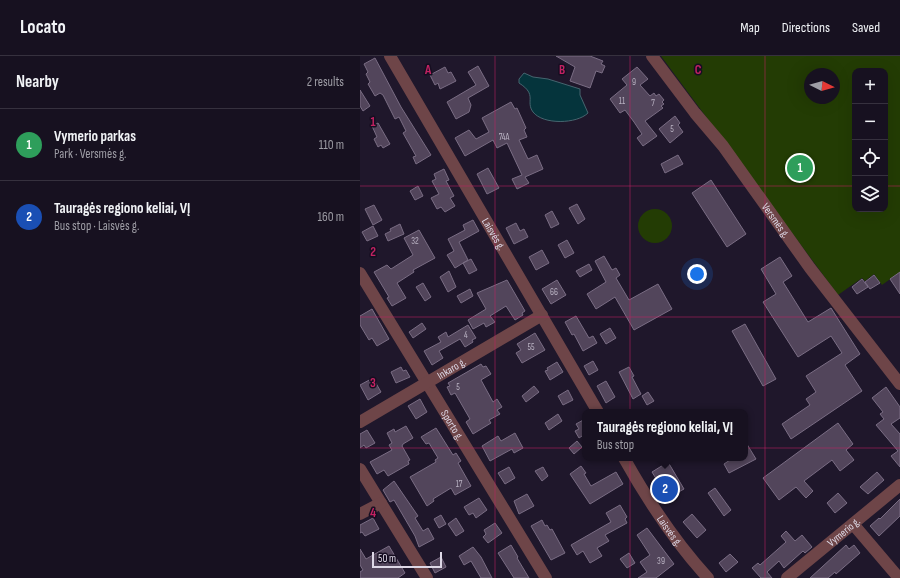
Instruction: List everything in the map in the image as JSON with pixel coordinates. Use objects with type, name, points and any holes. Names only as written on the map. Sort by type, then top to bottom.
[{"type":"street","name":"Laisvės g.","points":[[390,56],[596,409]]},
{"type":"street","name":"Versmės g.","points":[[652,56],[695,113],[723,146],[810,268],[900,384]]},
{"type":"street","name":"Sporto g.","points":[[360,272],[546,578]]},
{"type":"street","name":"Inkaro g.","points":[[360,422],[542,314]]},
{"type":"street","name":"Laisvės g.","points":[[626,461],[658,515],[690,558],[708,578]]},
{"type":"street","points":[[360,469],[427,578]]},
{"type":"street","name":"Vymerio g.","points":[[787,578],[900,485]]},
{"type":"street","points":[[360,514],[381,503]]},
{"type":"street","points":[[852,524],[899,578]]},
{"type":"green space","points":[[661,56],[900,56],[900,272],[882,285],[874,274],[865,281],[862,278],[838,295]]},
{"type":"green space","points":[[655,209],[667,214],[672,226],[667,238],[655,243],[643,238],[638,226],[643,214]]},
{"type":"shaded area","points":[[524,73],[533,77],[548,79],[580,89],[580,95],[588,113],[583,117],[560,122],[544,119],[538,116],[531,108],[530,95],[528,91],[519,83],[519,79]]},
{"type":"building","points":[[556,56],[590,56],[603,61],[601,64],[605,66],[602,73],[596,71],[590,88],[570,81],[575,67]]},
{"type":"building","points":[[375,58],[401,107],[431,155],[416,164],[413,157],[416,156],[403,133],[406,131],[399,117],[395,119],[383,95],[380,93],[375,96],[368,84],[370,82],[366,74],[368,72],[364,64]]},
{"type":"building","points":[[478,66],[489,86],[468,98],[471,105],[469,112],[456,119],[447,102],[476,85],[468,72]]},
{"type":"building","points":[[445,67],[448,73],[451,72],[456,81],[440,89],[438,83],[435,85],[430,75]]},
{"type":"building","points":[[637,67],[648,79],[640,85],[650,96],[654,93],[656,96],[659,94],[664,100],[662,102],[664,104],[661,106],[663,108],[645,121],[657,136],[643,146],[637,138],[642,134],[634,122],[625,110],[620,113],[610,99],[627,85],[622,79]]},
{"type":"building","points":[[360,90],[370,106],[363,111],[360,106]]},
{"type":"building","points":[[511,102],[515,109],[517,108],[526,128],[524,130],[527,137],[519,140],[528,159],[537,155],[543,169],[525,177],[529,183],[517,189],[512,179],[522,175],[507,143],[497,148],[493,140],[465,156],[455,138],[469,130],[476,139],[489,132],[482,118]]},
{"type":"building","points":[[675,116],[680,123],[678,125],[683,132],[670,143],[659,129]]},
{"type":"building","points":[[378,123],[390,144],[383,148],[381,145],[378,147],[374,139],[377,137],[372,126]]},
{"type":"building","points":[[678,155],[683,164],[665,173],[661,164]]},
{"type":"building","points":[[488,168],[499,188],[487,194],[477,174]]},
{"type":"building","points":[[444,169],[449,180],[446,181],[454,196],[450,198],[455,206],[445,212],[441,207],[437,209],[431,198],[439,194],[432,181],[436,179],[434,174]]},
{"type":"building","points":[[711,180],[746,234],[727,247],[692,193]]},
{"type":"building","points":[[418,186],[423,196],[415,200],[410,191]]},
{"type":"building","points":[[577,204],[585,219],[578,224],[569,208]]},
{"type":"building","points":[[374,205],[382,220],[373,225],[365,209]]},
{"type":"building","points":[[552,211],[559,224],[551,228],[545,215]]},
{"type":"building","points":[[473,220],[479,231],[459,242],[468,260],[455,268],[447,255],[454,251],[448,239],[465,230],[463,225]]},
{"type":"building","points":[[516,223],[520,231],[524,229],[528,237],[514,244],[506,228]]},
{"type":"building","points":[[400,224],[404,234],[388,241],[385,234],[391,231],[390,229]]},
{"type":"building","points":[[373,226],[378,236],[367,241],[362,232]]},
{"type":"building","points":[[419,230],[435,258],[413,270],[414,272],[397,283],[406,298],[392,306],[387,298],[389,297],[374,272],[387,265],[391,269],[413,255],[404,238]]},
{"type":"building","points":[[567,240],[574,253],[565,258],[558,245]]},
{"type":"building","points":[[542,250],[549,263],[536,270],[529,257]]},
{"type":"building","points":[[604,256],[612,270],[616,268],[620,275],[616,278],[629,300],[658,284],[672,309],[634,330],[615,297],[596,309],[587,294],[606,282],[595,261]]},
{"type":"building","points":[[780,257],[792,276],[783,282],[808,322],[831,308],[860,354],[845,365],[862,391],[791,439],[782,424],[810,405],[806,399],[816,392],[806,376],[842,353],[831,336],[798,357],[763,302],[776,294],[761,269]]},
{"type":"building","points":[[471,259],[477,270],[469,274],[463,263]]},
{"type":"building","points":[[589,264],[592,270],[580,277],[576,271]]},
{"type":"building","points":[[449,271],[456,287],[448,292],[440,277]]},
{"type":"building","points":[[900,272],[900,294],[890,279]]},
{"type":"building","points":[[874,275],[880,283],[870,289],[865,282]]},
{"type":"building","points":[[862,279],[868,287],[857,294],[852,287]]},
{"type":"building","points":[[507,280],[525,311],[522,313],[523,315],[515,320],[506,306],[490,316],[495,322],[486,327],[484,323],[473,329],[468,320],[486,309],[477,293]]},
{"type":"building","points":[[557,280],[566,295],[551,304],[542,289]]},
{"type":"building","points":[[423,283],[431,297],[425,301],[416,287]]},
{"type":"building","points":[[470,289],[473,296],[461,303],[457,296]]},
{"type":"building","points":[[372,309],[389,339],[377,346],[372,338],[369,340],[360,325],[360,316]]},
{"type":"building","points":[[576,316],[589,338],[593,336],[597,343],[583,351],[574,334],[572,335],[565,322]]},
{"type":"building","points":[[422,323],[426,329],[413,338],[409,332]]},
{"type":"building","points":[[745,324],[776,379],[763,386],[732,331]]},
{"type":"building","points":[[468,325],[476,338],[472,340],[473,342],[465,347],[460,339],[439,351],[443,358],[432,365],[424,351],[441,342],[438,337],[446,332],[448,337]]},
{"type":"building","points":[[610,328],[616,338],[606,344],[600,334]]},
{"type":"building","points":[[535,333],[545,350],[522,363],[516,353],[521,350],[517,344]]},
{"type":"building","points":[[593,361],[598,370],[589,375],[584,366]]},
{"type":"building","points":[[557,362],[563,372],[550,380],[545,371]]},
{"type":"building","points":[[481,364],[483,367],[486,366],[491,374],[481,380],[493,402],[497,399],[502,407],[497,410],[500,414],[489,420],[491,423],[473,434],[466,422],[470,419],[455,393],[451,395],[447,387],[450,386],[448,383]]},
{"type":"building","points":[[401,367],[403,371],[406,370],[410,377],[396,383],[391,372]]},
{"type":"building","points":[[629,367],[634,376],[632,377],[641,394],[633,399],[619,372]]},
{"type":"building","points":[[373,378],[381,392],[368,400],[360,385]]},
{"type":"building","points":[[606,381],[615,397],[606,403],[597,386]]},
{"type":"building","points":[[534,386],[539,392],[526,402],[522,396]]},
{"type":"building","points":[[886,387],[900,407],[900,418],[891,424],[900,434],[900,467],[891,456],[898,451],[876,425],[884,419],[880,414],[883,412],[872,398]]},
{"type":"building","points":[[568,390],[573,400],[563,405],[558,396]]},
{"type":"building","points":[[648,392],[654,401],[647,405],[642,396]]},
{"type":"building","points":[[420,399],[427,412],[416,419],[408,406]]},
{"type":"building","points":[[558,414],[562,421],[549,430],[545,423]]},
{"type":"building","points":[[582,421],[582,436],[579,438],[575,431],[579,429],[576,424]]},
{"type":"building","points":[[838,423],[853,444],[846,450],[854,460],[840,471],[832,460],[804,481],[813,491],[806,498],[796,487],[779,500],[763,478]]},
{"type":"building","points":[[406,426],[413,438],[402,446],[410,460],[408,461],[409,464],[388,476],[384,470],[377,474],[370,462],[392,450],[389,445],[392,443],[387,433],[394,429],[395,432]]},
{"type":"building","points":[[436,428],[453,455],[456,453],[461,461],[458,463],[471,486],[455,495],[451,488],[433,499],[434,501],[427,506],[410,477],[436,462],[435,460],[438,458],[429,443],[426,444],[421,437]]},
{"type":"building","points":[[367,430],[375,443],[366,448],[364,445],[360,448],[360,434]]},
{"type":"building","points":[[515,433],[523,448],[514,453],[512,449],[490,461],[482,446],[498,436],[501,441]]},
{"type":"building","points":[[577,441],[582,447],[574,454],[569,448]]},
{"type":"building","points":[[748,446],[756,459],[729,473],[724,464],[728,461],[748,461]]},
{"type":"building","points":[[668,462],[684,489],[668,498],[652,472]]},
{"type":"building","points":[[581,466],[586,473],[584,474],[591,486],[616,472],[623,484],[590,504],[570,474]]},
{"type":"building","points":[[509,467],[515,478],[505,484],[498,473]]},
{"type":"building","points":[[543,467],[548,476],[542,481],[535,471]]},
{"type":"building","points":[[877,472],[884,480],[868,494],[860,487]]},
{"type":"building","points":[[394,481],[418,516],[415,518],[423,531],[428,528],[434,539],[419,547],[415,536],[394,500],[390,502],[383,490]]},
{"type":"building","points":[[715,488],[731,510],[724,516],[708,493]]},
{"type":"building","points":[[838,493],[847,503],[835,513],[827,503]]},
{"type":"building","points":[[527,494],[534,506],[519,514],[514,501]]},
{"type":"building","points":[[479,498],[487,510],[476,518],[473,513],[469,515],[464,507]]},
{"type":"building","points":[[900,499],[900,516],[879,536],[870,526],[879,518],[880,519]]},
{"type":"building","points":[[620,505],[627,517],[625,519],[627,523],[605,535],[609,541],[597,548],[602,556],[590,563],[583,551],[577,555],[571,545],[611,522],[606,513]]},
{"type":"building","points":[[692,514],[706,530],[697,538],[683,522]]},
{"type":"building","points":[[441,515],[446,524],[439,528],[434,519]]},
{"type":"building","points":[[373,518],[379,529],[365,536],[362,532],[360,533],[360,525]]},
{"type":"building","points":[[456,518],[464,531],[456,536],[448,524]]},
{"type":"building","points":[[542,520],[545,526],[547,525],[550,530],[552,529],[565,553],[551,560],[531,526]]},
{"type":"building","points":[[495,523],[502,533],[488,543],[483,537],[486,534],[484,530]]},
{"type":"building","points":[[647,528],[674,564],[656,578],[638,578],[647,572],[640,562],[650,555],[637,535]]},
{"type":"building","points":[[786,531],[795,541],[802,535],[812,547],[805,553],[803,551],[784,568],[779,561],[767,572],[772,578],[761,578],[752,568],[758,563],[760,565],[786,542],[781,536]]},
{"type":"building","points":[[511,545],[529,578],[514,578],[498,553]]},
{"type":"building","points":[[846,545],[849,549],[854,545],[860,553],[836,574],[835,572],[828,578],[810,578]]},
{"type":"building","points":[[389,546],[405,573],[398,578],[360,578],[360,572],[363,570],[360,565],[360,549],[366,559]]},
{"type":"building","points":[[473,547],[481,557],[492,578],[481,578],[471,561],[464,565],[459,556]]},
{"type":"building","points":[[629,553],[635,563],[627,568],[620,559]]},
{"type":"building","points":[[730,554],[738,562],[726,572],[719,563]]},
{"type":"building","points":[[441,557],[446,567],[435,573],[430,563]]},
{"type":"place","name":"Vymerio parkas","points":[[800,168]]},
{"type":"place","name":"Tauragės regiono keliai, VĮ","points":[[665,489]]}]
